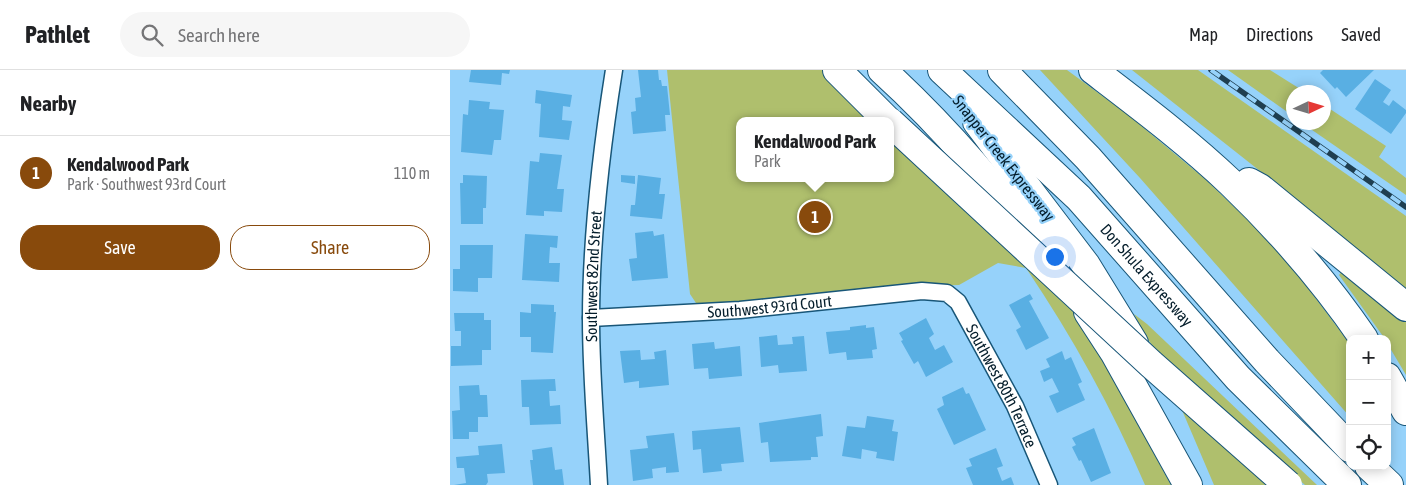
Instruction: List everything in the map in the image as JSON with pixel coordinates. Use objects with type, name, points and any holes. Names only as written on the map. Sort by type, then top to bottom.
[{"type":"highway","points":[[837,70],[884,117]]},
{"type":"highway","points":[[882,70],[912,98],[976,165],[1078,297],[1114,352],[1188,485]]},
{"type":"highway","name":"Snapper Creek Expressway","points":[[935,70],[1022,178],[1086,264],[1135,344],[1199,485]]},
{"type":"highway","name":"Don Shula Expressway","points":[[942,70],[1079,198],[1238,378],[1347,485]]},
{"type":"highway","name":"Don Shula Expressway","points":[[1002,70],[1088,158],[1267,361],[1346,444]]},
{"type":"highway","points":[[1093,70],[1195,151],[1230,182],[1284,236],[1326,286],[1361,335]]},
{"type":"highway","points":[[894,127],[1151,364],[1288,485]]},
{"type":"highway","points":[[1195,151],[1260,188],[1406,307]]},
{"type":"highway","points":[[1389,380],[1406,411]]},
{"type":"highway","points":[[1373,470],[1390,485]]},
{"type":"street","name":"Southwest 82nd Street","points":[[599,485],[591,318],[599,174],[614,70]]},
{"type":"street","name":"Southwest 93rd Court","points":[[591,318],[740,310],[922,291],[947,293]]},
{"type":"street","name":"Southwest 80th Terrace","points":[[947,293],[958,302],[1016,406],[1049,485]]},
{"type":"green space","points":[[667,70],[845,70],[893,117],[736,117],[736,182],[894,182],[894,118],[1062,283],[1171,485],[1145,485],[1119,428],[1091,374],[1026,268],[998,263],[959,285],[926,286],[698,306],[690,294]]},
{"type":"green space","points":[[1040,70],[1067,70],[1127,114],[1205,179],[1247,219],[1293,268],[1346,339],[1346,412],[1140,178]]},
{"type":"green space","points":[[1132,70],[1198,70],[1406,216],[1406,293],[1274,182]]},
{"type":"green space","points":[[1228,70],[1270,70],[1294,85],[1286,85],[1286,111]]},
{"type":"green space","points":[[1331,110],[1386,146],[1379,157],[1406,178],[1406,195],[1312,130],[1331,130]]},
{"type":"green space","points":[[1343,270],[1406,321],[1406,375],[1391,350],[1391,335],[1382,335],[1339,275]]},
{"type":"green space","points":[[1134,314],[1147,324],[1317,485],[1305,485],[1290,472],[1278,485],[1214,485],[1158,354]]},
{"type":"building","points":[[471,70],[510,70],[509,74],[502,73],[501,85],[469,82]]},
{"type":"building","points":[[638,70],[658,70],[662,86],[667,86],[670,115],[665,115],[666,131],[633,134],[631,112],[636,111],[635,98],[641,97]]},
{"type":"building","points":[[1323,70],[1374,70],[1346,97],[1337,87],[1335,89],[1320,73]]},
{"type":"building","points":[[1375,79],[1391,90],[1383,102],[1389,106],[1393,100],[1406,110],[1406,113],[1391,134],[1355,109]]},
{"type":"building","points":[[536,90],[572,95],[570,107],[563,106],[562,120],[572,121],[569,140],[539,137],[541,104],[535,103]]},
{"type":"building","points":[[469,100],[490,102],[489,109],[504,110],[501,140],[494,140],[492,155],[461,152],[463,114],[468,115]]},
{"type":"building","points":[[540,153],[562,155],[557,189],[564,189],[562,212],[544,211],[544,216],[526,215],[530,161],[539,162]]},
{"type":"building","points":[[463,175],[487,176],[486,208],[483,208],[483,224],[461,224],[460,183],[463,183]]},
{"type":"building","points":[[621,175],[635,176],[635,184],[621,182]]},
{"type":"building","points":[[638,175],[661,178],[659,194],[665,194],[662,219],[630,216],[631,205],[635,205]]},
{"type":"building","points":[[653,231],[654,236],[664,234],[668,278],[632,281],[629,259],[637,258],[635,233]]},
{"type":"building","points":[[525,234],[558,236],[557,248],[550,247],[549,263],[560,263],[559,282],[522,280]]},
{"type":"building","points":[[460,245],[493,245],[492,278],[478,278],[478,292],[453,291],[453,269],[460,269]]},
{"type":"building","points":[[1030,294],[1033,299],[1029,301],[1049,338],[1026,350],[1016,330],[1021,327],[1009,305]]},
{"type":"building","points":[[531,304],[554,305],[554,312],[556,312],[553,353],[531,352],[531,337],[520,337],[520,312],[531,313]]},
{"type":"building","points":[[454,313],[484,313],[484,320],[491,320],[491,350],[482,350],[482,365],[451,366],[451,346],[461,346],[461,331],[455,331]]},
{"type":"building","points":[[926,318],[934,334],[929,338],[935,350],[944,345],[953,362],[926,377],[918,361],[914,364],[901,341],[903,340],[899,333]]},
{"type":"building","points":[[866,325],[866,328],[874,327],[877,349],[872,350],[873,358],[847,360],[846,352],[829,354],[826,332],[850,330],[850,327]]},
{"type":"building","points":[[777,335],[778,345],[793,344],[792,337],[804,336],[807,371],[779,373],[778,365],[761,367],[759,337]]},
{"type":"building","points":[[714,342],[715,349],[740,346],[742,376],[709,379],[708,368],[694,369],[692,344]]},
{"type":"building","points":[[640,350],[641,360],[655,359],[654,352],[666,350],[669,385],[639,388],[639,381],[624,383],[620,351]]},
{"type":"building","points":[[1062,351],[1065,360],[1071,357],[1082,382],[1078,384],[1085,400],[1057,413],[1049,396],[1059,392],[1052,378],[1044,382],[1040,371],[1050,367],[1046,359]]},
{"type":"building","points":[[555,379],[556,391],[549,391],[550,406],[560,405],[561,424],[530,425],[529,407],[522,407],[521,380]]},
{"type":"building","points":[[479,385],[480,395],[487,395],[488,417],[478,417],[478,432],[469,432],[469,439],[453,439],[452,411],[460,410],[459,386]]},
{"type":"building","points":[[963,387],[966,394],[969,393],[986,430],[954,445],[937,409],[944,405],[942,397]]},
{"type":"building","points":[[821,414],[823,436],[816,437],[818,457],[811,457],[811,460],[770,462],[768,442],[761,443],[759,423]]},
{"type":"building","points":[[867,416],[894,420],[892,431],[898,432],[894,461],[876,458],[877,452],[862,449],[861,459],[842,456],[847,426],[865,428]]},
{"type":"building","points":[[740,427],[744,462],[721,464],[722,471],[703,473],[701,449],[693,450],[692,431]]},
{"type":"building","points":[[1094,428],[1111,473],[1091,482],[1081,460],[1079,461],[1072,447],[1076,445],[1072,438]]},
{"type":"building","points":[[674,433],[679,472],[666,473],[666,467],[652,469],[653,478],[633,481],[630,450],[648,448],[646,436]]},
{"type":"building","points":[[502,444],[505,473],[487,474],[488,482],[486,485],[454,485],[466,483],[464,468],[457,468],[456,457],[479,455],[478,446]]},
{"type":"building","points":[[552,447],[555,470],[562,469],[564,485],[533,485],[530,460],[533,460],[532,450]]},
{"type":"building","points":[[996,448],[1003,466],[997,468],[1002,481],[1011,477],[1014,485],[973,485],[966,468],[972,466],[969,459]]},
{"type":"railway","points":[[1211,70],[1406,207]]},
{"type":"place","name":"Kendalwood Park","points":[[815,217]]}]
